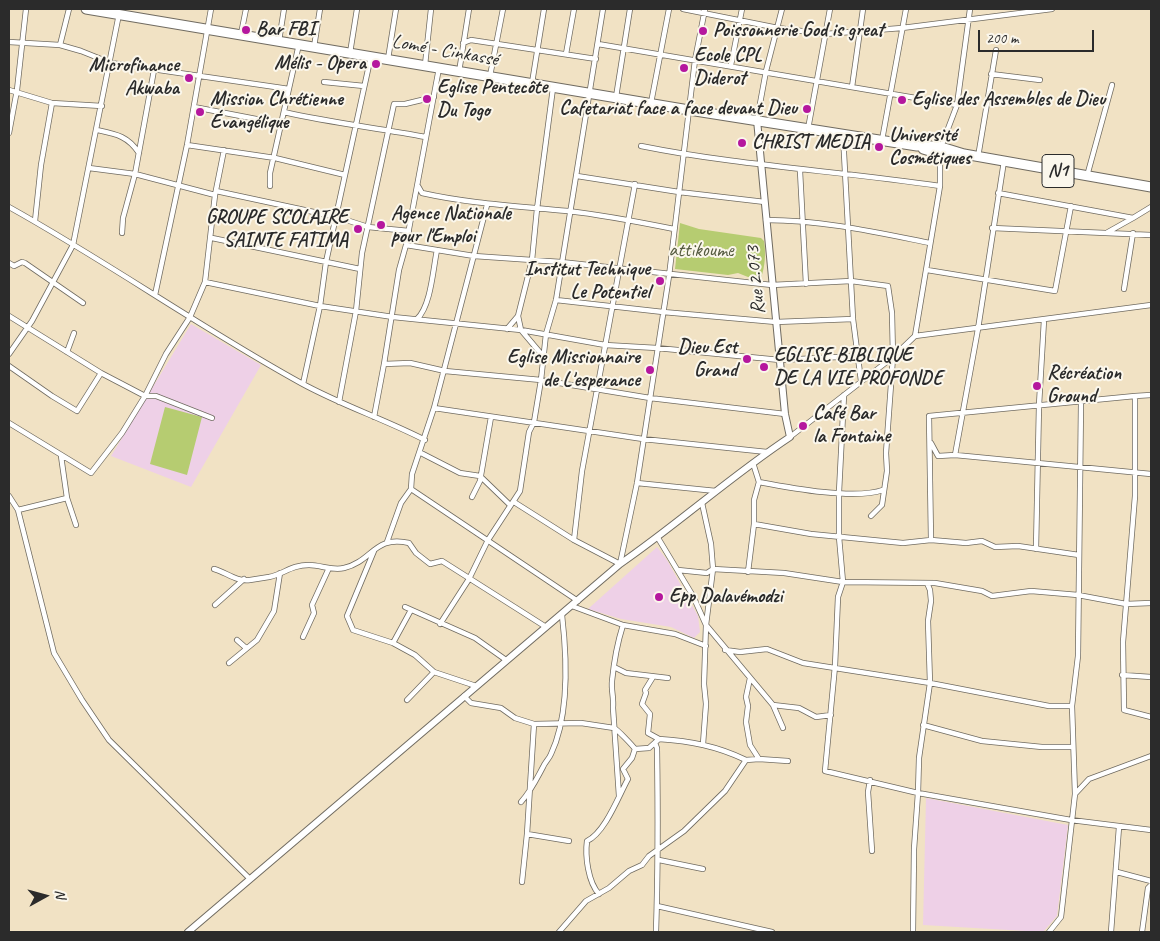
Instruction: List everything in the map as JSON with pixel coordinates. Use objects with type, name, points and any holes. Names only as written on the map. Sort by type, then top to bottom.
[{"type":"highway","name":"Lomé - Cinkassé","points":[[86,9],[105,10],[119,14],[458,72],[917,146],[944,154],[964,154],[1151,187]]},
{"type":"street","points":[[9,133],[17,90],[26,9]]},
{"type":"street","points":[[60,45],[69,9]]},
{"type":"street","points":[[155,295],[187,145],[209,29],[211,9]]},
{"type":"street","points":[[241,35],[246,9]]},
{"type":"street","points":[[279,41],[284,9]]},
{"type":"street","points":[[314,47],[320,9]]},
{"type":"street","points":[[350,53],[357,9]]},
{"type":"street","points":[[388,59],[396,9]]},
{"type":"street","points":[[424,65],[431,9]]},
{"type":"street","points":[[458,72],[469,9]]},
{"type":"street","points":[[490,77],[503,9]]},
{"type":"street","points":[[532,83],[544,9]]},
{"type":"street","points":[[566,54],[574,9]]},
{"type":"street","points":[[440,624],[469,579],[488,540],[520,491],[529,432],[534,422],[541,380],[546,334],[556,300],[569,212],[591,93],[603,9]]},
{"type":"street","points":[[616,97],[630,9]]},
{"type":"street","points":[[652,103],[659,54],[669,9]]},
{"type":"street","points":[[683,9],[705,11],[778,28],[825,34],[902,28],[1052,9]]},
{"type":"street","points":[[731,65],[742,9]]},
{"type":"street","points":[[757,120],[766,71],[782,9]]},
{"type":"street","points":[[808,129],[830,9]]},
{"type":"street","points":[[852,87],[863,9]]},
{"type":"street","points":[[882,141],[906,9]]},
{"type":"street","points":[[188,932],[620,564],[658,538],[767,452],[790,437],[893,357],[915,336],[927,270],[946,137],[956,105],[970,9]]},
{"type":"street","points":[[998,16],[999,9]]},
{"type":"street","points":[[620,564],[636,483],[658,348],[669,276],[695,60],[705,11]]},
{"type":"street","points":[[9,354],[32,321],[73,245],[111,64],[119,14]]},
{"type":"street","points":[[463,43],[471,40],[596,59]]},
{"type":"street","points":[[9,42],[60,45],[81,51],[111,64],[289,89]]},
{"type":"street","points":[[270,186],[270,173],[275,158],[299,44]]},
{"type":"street","points":[[598,44],[731,65],[956,105]]},
{"type":"street","points":[[978,157],[996,50]]},
{"type":"street","points":[[303,384],[320,306],[326,262],[371,56]]},
{"type":"street","points":[[374,418],[393,317],[399,270],[409,231],[439,68]]},
{"type":"street","points":[[122,233],[123,218],[135,174],[154,70]]},
{"type":"street","points":[[991,74],[1040,80]]},
{"type":"street","points":[[324,82],[364,86]]},
{"type":"street","points":[[1087,176],[1112,85]]},
{"type":"street","points":[[543,356],[521,330],[518,316],[532,260],[536,208],[553,86]]},
{"type":"street","points":[[9,90],[17,90],[52,103],[102,106]]},
{"type":"street","points":[[339,402],[356,311],[360,269],[394,104],[405,104],[434,97]]},
{"type":"street","points":[[35,221],[41,164],[52,103]]},
{"type":"street","points":[[194,107],[282,124]]},
{"type":"street","points":[[284,112],[316,120],[356,124],[426,137]]},
{"type":"street","name":"Rue 2.073","points":[[757,120],[784,414],[790,437]]},
{"type":"street","points":[[96,130],[117,134],[133,143],[139,153]]},
{"type":"street","points":[[843,135],[853,319],[861,381]]},
{"type":"street","points":[[944,154],[946,137]]},
{"type":"street","points":[[187,145],[275,158],[345,175]]},
{"type":"street","points":[[641,146],[683,155],[800,171],[845,174],[940,186]]},
{"type":"street","points":[[9,423],[91,473],[122,433],[145,396],[166,354],[190,317],[205,282],[212,238],[215,193],[224,150]]},
{"type":"street","points":[[955,455],[978,329],[992,228],[1004,161]]},
{"type":"street","points":[[89,168],[135,174],[215,193],[337,217],[368,227],[409,231]]},
{"type":"street","points":[[800,171],[806,284]]},
{"type":"street","points":[[577,176],[679,192],[765,202]]},
{"type":"street","points":[[574,540],[582,471],[591,431],[635,184]]},
{"type":"street","points":[[417,185],[422,193],[488,205],[536,208],[629,220],[674,230]]},
{"type":"street","points":[[998,193],[1133,218]]},
{"type":"street","points":[[387,542],[401,503],[411,489],[412,474],[425,440],[458,324],[488,205]]},
{"type":"street","points":[[9,206],[303,384],[425,440]]},
{"type":"street","points":[[927,270],[986,278],[1055,291],[1071,206]]},
{"type":"street","points":[[1108,232],[1151,206]]},
{"type":"street","points":[[766,220],[803,220],[847,226],[930,243]]},
{"type":"street","points":[[992,228],[1151,235]]},
{"type":"street","points":[[1124,290],[1133,233]]},
{"type":"street","points":[[212,238],[360,269]]},
{"type":"street","points":[[406,245],[474,256],[562,262],[669,276],[772,285],[852,281],[888,286],[892,313],[893,357],[886,453],[887,471],[882,505],[872,516]]},
{"type":"street","points":[[418,319],[429,297],[437,250]]},
{"type":"street","points":[[9,263],[14,266],[22,262],[25,263],[83,303]]},
{"type":"street","points":[[205,282],[320,306],[393,317],[521,330],[605,345],[658,348],[780,360],[858,356]]},
{"type":"street","points":[[556,300],[776,322],[853,319]]},
{"type":"street","points":[[915,336],[1151,305]]},
{"type":"street","points":[[9,316],[101,373],[145,396],[156,396],[212,418]]},
{"type":"street","points":[[507,329],[518,316]]},
{"type":"street","points":[[1036,550],[1039,405],[1044,320]]},
{"type":"street","points":[[67,352],[74,333]]},
{"type":"street","points":[[384,364],[410,364],[445,370],[541,380],[650,398],[784,414]]},
{"type":"street","points":[[9,366],[52,396],[78,410],[101,373]]},
{"type":"street","points":[[844,395],[838,492],[843,582],[838,596],[835,666],[825,771],[870,780],[918,793],[1071,820],[1151,830]]},
{"type":"street","points":[[931,540],[929,416],[1151,395]]},
{"type":"street","points":[[1134,396],[1135,496],[1122,675],[1124,710],[1151,717]]},
{"type":"street","points":[[1049,932],[1062,917],[1075,794],[1072,706],[1078,656],[1081,403]]},
{"type":"street","points":[[434,408],[643,439],[767,452]]},
{"type":"street","points":[[472,497],[480,481],[491,417]]},
{"type":"street","points":[[930,442],[938,456],[955,455],[1151,474]]},
{"type":"street","points":[[421,453],[460,472],[480,476],[512,503],[574,540],[620,564]]},
{"type":"street","points":[[61,456],[67,498],[76,525]]},
{"type":"street","points":[[748,572],[754,524],[754,500],[759,482],[753,463]]},
{"type":"street","points":[[759,482],[799,489],[838,492],[872,494],[883,490]]},
{"type":"street","points":[[636,483],[717,491]]},
{"type":"street","points":[[411,489],[578,601]]},
{"type":"street","points":[[9,496],[18,510],[54,653],[82,700],[109,740],[250,879]]},
{"type":"street","points":[[18,510],[67,498]]},
{"type":"street","points":[[702,503],[711,544],[713,569],[706,625],[704,684],[706,704],[703,744]]},
{"type":"street","points":[[754,524],[839,537],[903,543],[931,540],[966,543],[982,541],[994,546],[1018,546],[1078,555]]},
{"type":"street","points":[[658,538],[678,570],[706,625],[773,705],[782,728]]},
{"type":"street","points":[[214,569],[223,571],[235,579],[244,579],[269,577],[290,567],[310,565],[336,569],[351,566],[382,543],[397,540],[409,543],[416,553],[430,564],[442,561],[546,627]]},
{"type":"street","points":[[375,550],[347,616],[353,630],[393,643],[415,655],[434,672],[476,686]]},
{"type":"street","points":[[303,637],[314,613],[312,605],[329,568]]},
{"type":"street","points":[[678,570],[707,573],[713,569],[784,574],[843,582],[927,583],[970,589],[992,596],[1031,591],[1078,595],[1126,604],[1151,603]]},
{"type":"street","points":[[229,663],[258,640],[274,611],[280,572]]},
{"type":"street","points":[[215,605],[244,579]]},
{"type":"street","points":[[913,932],[914,849],[919,758],[930,683],[928,631],[931,601],[927,583]]},
{"type":"street","points":[[405,606],[440,624],[475,638],[506,660]]},
{"type":"street","points":[[572,606],[623,625],[674,634],[706,646]]},
{"type":"street","points":[[393,643],[412,610]]},
{"type":"street","points":[[521,802],[551,756],[562,722],[566,680],[562,615]]},
{"type":"street","points":[[619,800],[612,682],[614,659],[623,625]]},
{"type":"street","points":[[237,640],[246,648]]},
{"type":"street","points":[[725,650],[740,652],[766,649],[803,663],[835,666],[1049,706],[1072,706]]},
{"type":"street","points":[[614,667],[626,673],[668,678]]},
{"type":"street","points":[[407,700],[434,672]]},
{"type":"street","points":[[1122,675],[1151,677]]},
{"type":"street","points":[[653,677],[645,690],[646,694],[642,704],[650,714],[648,733],[657,741],[703,744],[725,750],[746,760],[788,761]]},
{"type":"street","points":[[750,678],[746,697],[746,722],[750,745],[760,759]]},
{"type":"street","points":[[464,696],[471,704],[501,708],[515,718],[534,724],[562,722],[614,728],[635,749]]},
{"type":"street","points":[[773,705],[799,708],[816,717],[831,715]]},
{"type":"street","points":[[522,882],[534,724]]},
{"type":"street","points":[[923,725],[982,740],[1042,747],[1073,747]]},
{"type":"street","points":[[635,749],[649,748],[657,741]]},
{"type":"street","points":[[656,932],[659,860],[657,741]]},
{"type":"street","points":[[599,894],[592,882],[585,860],[587,840],[595,836],[619,800],[628,779],[623,769],[632,758],[635,749]]},
{"type":"street","points":[[1075,794],[1089,779],[1151,756]]},
{"type":"street","points":[[559,932],[586,901],[615,884],[629,871],[642,865],[649,856],[658,852],[684,831],[725,791],[746,760]]},
{"type":"street","points":[[870,780],[868,792],[872,852]]},
{"type":"street","points":[[1111,932],[1119,827]]},
{"type":"street","points":[[527,834],[569,841]]},
{"type":"street","points":[[659,860],[703,869]]},
{"type":"street","points":[[1117,872],[1151,881]]},
{"type":"street","points":[[1142,932],[1148,888],[1151,885]]},
{"type":"street","points":[[657,906],[772,932]]},
{"type":"shaded area","points":[[191,324],[261,365],[191,487],[111,456]]},
{"type":"shaded area","name":"Epp Dalavémodzi","points":[[657,547],[667,560],[698,616],[700,632],[694,638],[671,627],[621,619],[588,609]]},
{"type":"shaded area","points":[[926,798],[1068,825],[1057,916],[1043,932],[923,925]]},
{"type":"green space","name":"attikoume","points":[[680,223],[699,229],[761,238],[764,241],[765,255],[761,278],[748,277],[738,273],[728,275],[675,269]]},
{"type":"green space","points":[[165,407],[202,417],[187,475],[150,464]]},
{"type":"place","name":"Bar FBI","points":[[246,30]]},
{"type":"place","name":"Poissonnerie God is great","points":[[703,31]]},
{"type":"place","name":"Mélis - Opera","points":[[376,64]]},
{"type":"place","name":"Ecole CPL Diderot","points":[[684,68]]},
{"type":"place","name":"Microfinance Akwaba","points":[[189,78]]},
{"type":"place","name":"Eglise Pentecôte Du Togo","points":[[427,99]]},
{"type":"place","name":"Eglise des Assembles de Dieu","points":[[902,100]]},
{"type":"place","name":"Cafetariat face a face devant Dieu","points":[[807,109]]},
{"type":"place","name":"Mission Chrétienne Évangélique","points":[[200,112]]},
{"type":"place","name":"CHRIST MEDIA","points":[[742,143]]},
{"type":"place","name":"Université Cosmétiques","points":[[879,147]]},
{"type":"place","name":"Agence Nationale pour l'Emploi","points":[[381,225]]},
{"type":"place","name":"GROUPE SCOLAIRE SAINTE FATIMA","points":[[358,229]]},
{"type":"place","name":"Institut Technique Le Potentiel","points":[[660,281]]},
{"type":"place","name":"Dieu Est Grand","points":[[747,359]]},
{"type":"place","name":"EGLISE BIBLIQUE DE LA VIE PROFONDE","points":[[764,367]]},
{"type":"place","name":"Eglise Missionnaire de L'esperance","points":[[650,370]]},
{"type":"place","name":"Récréation Ground","points":[[1037,386]]},
{"type":"place","name":"Café Bar la Fontaine","points":[[803,426]]},
{"type":"place","name":"Epp Dalavémodzi","points":[[659,597]]}]
